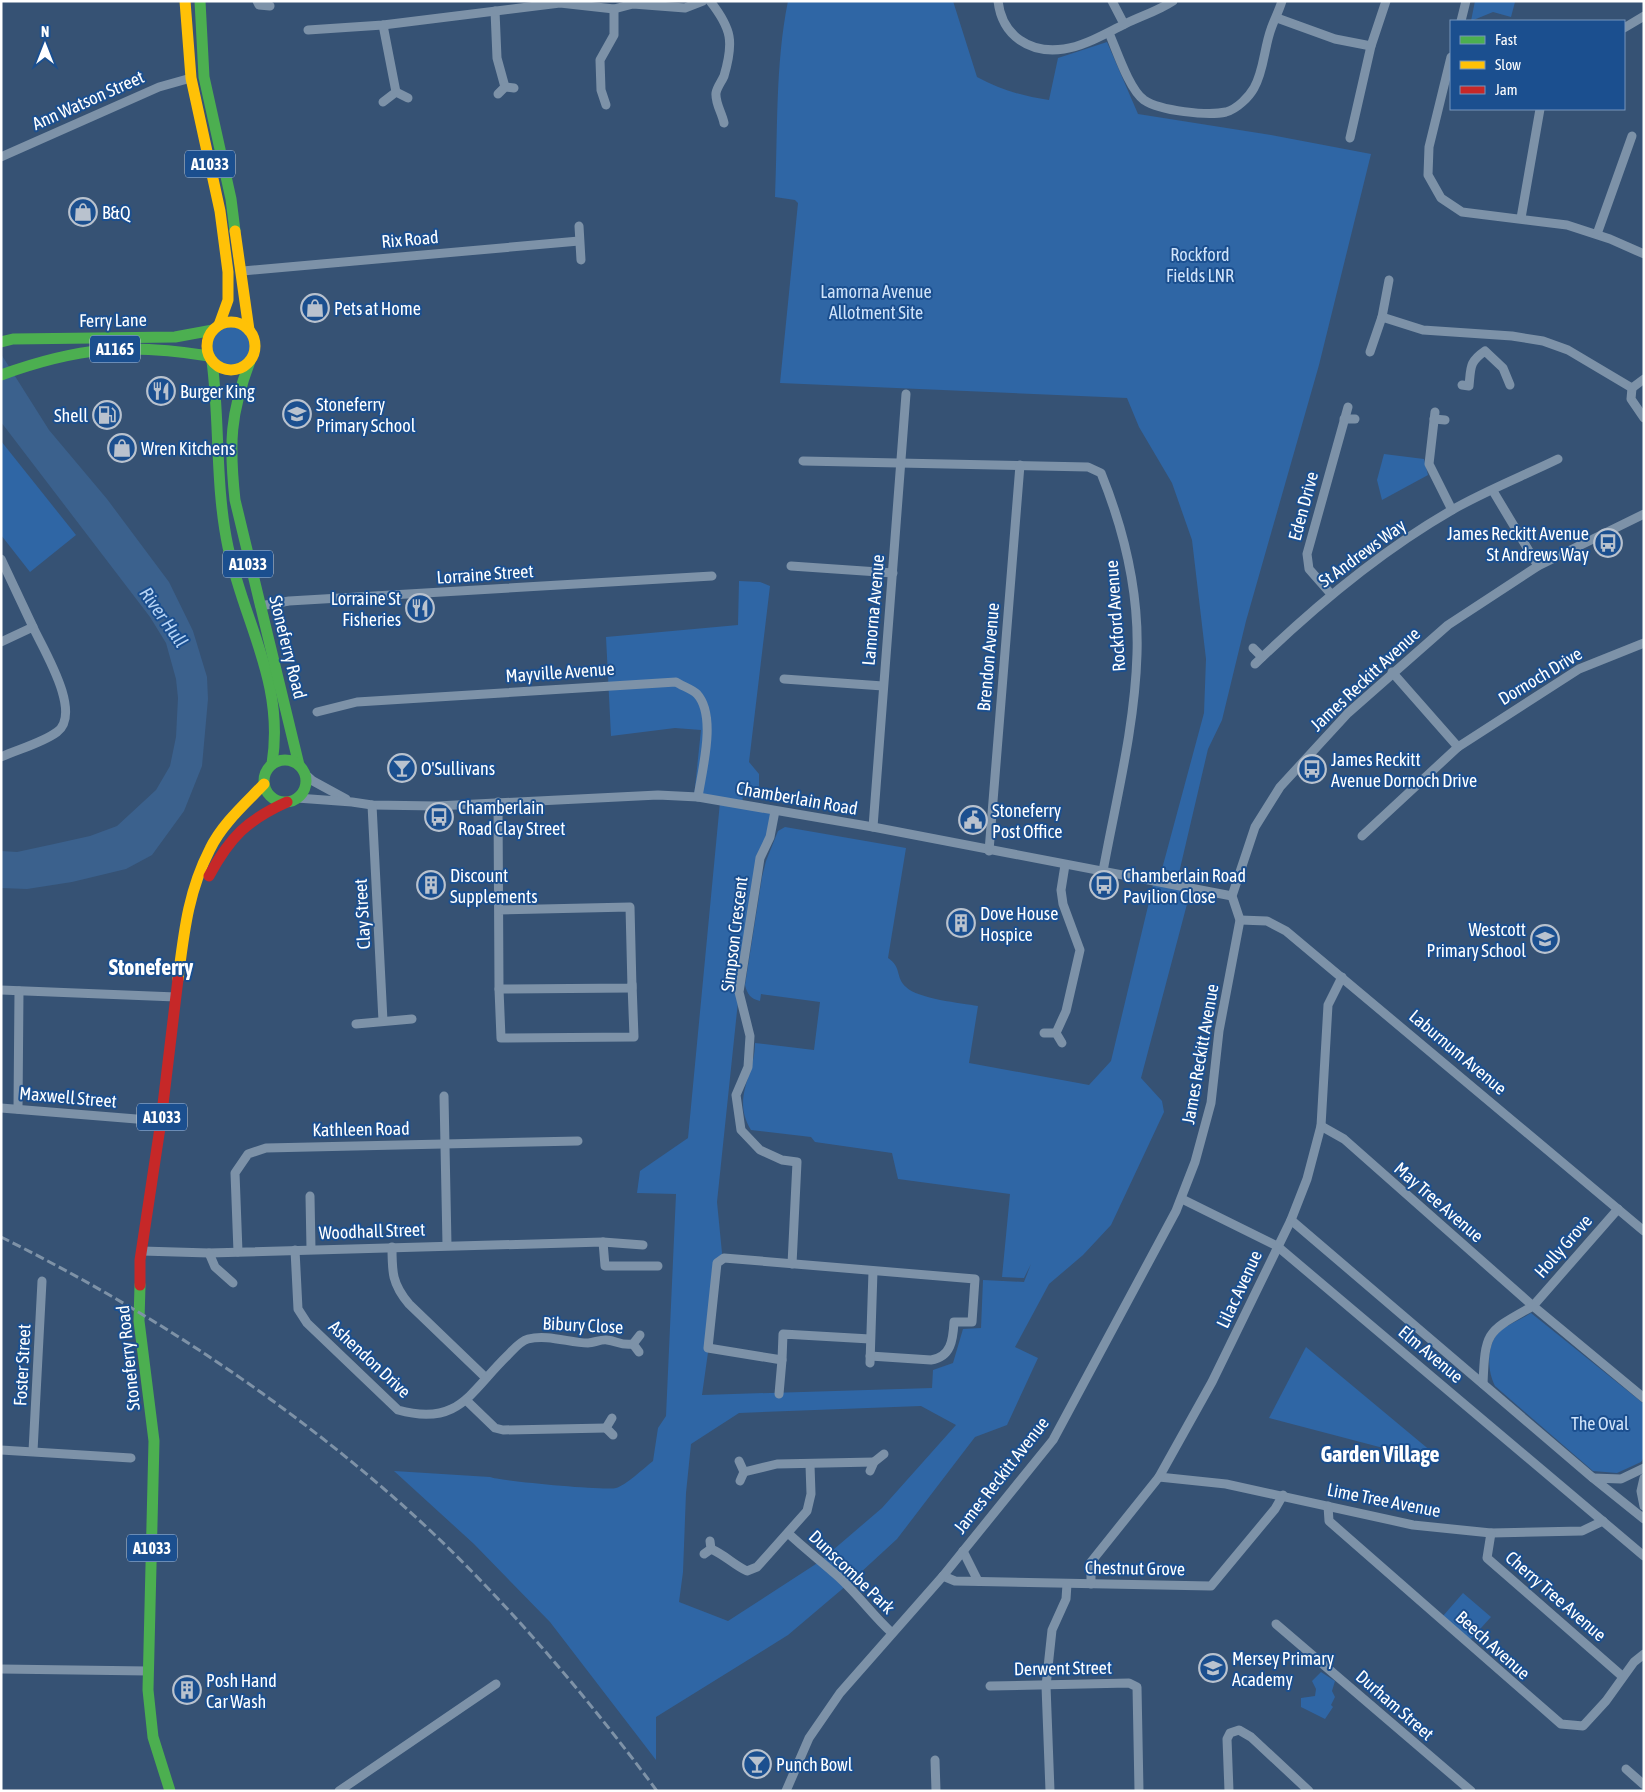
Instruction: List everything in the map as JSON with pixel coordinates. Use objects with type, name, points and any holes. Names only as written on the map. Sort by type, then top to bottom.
[{"type":"main road","name":"A1033","points":[[185,1],[191,78],[220,211],[228,272],[228,300],[216,328]]},
{"type":"main road","name":"A1033","points":[[200,1],[204,77],[231,200],[243,270],[249,330]]},
{"type":"main road","points":[[235,322],[249,330],[255,344],[250,362],[238,370],[231,371],[224,370],[210,359],[207,343],[216,328],[235,322]]},
{"type":"main road","name":"Ferry Lane","points":[[1,342],[13,339],[175,337],[216,328]]},
{"type":"main road","name":"Ferry Lane","points":[[1,375],[83,352],[131,348],[153,348],[210,359]]},
{"type":"main road","name":"Stoneferry Road","points":[[210,359],[216,398],[217,457],[222,507],[234,573],[252,621],[273,704],[276,739],[272,764]]},
{"type":"main road","name":"Stoneferry Road","points":[[250,362],[241,380],[233,409],[232,466],[238,523],[301,769]]},
{"type":"main road","points":[[285,760],[301,769],[305,787],[292,800],[280,802],[269,795],[264,784],[265,773],[272,764],[285,760]]},
{"type":"main road","name":"Stoneferry Road","points":[[170,1791],[153,1736],[148,1671],[154,1441],[139,1321],[139,1285],[142,1251],[161,1121],[184,938],[192,892],[210,848],[230,820],[264,784]]},
{"type":"main road","name":"Stoneferry Road","points":[[184,938],[208,876],[231,838],[252,819],[292,800]]},
{"type":"main road","name":"Stoneferry Road","points":[[165,1774],[176,1791]]},
{"type":"street","points":[[257,1],[258,5],[270,6]]},
{"type":"street","points":[[308,30],[382,25],[560,3],[614,8],[634,4],[685,8],[703,1]]},
{"type":"street","points":[[710,1],[724,18],[731,36],[731,54],[723,80],[716,92],[724,123]]},
{"type":"street","points":[[998,1],[1000,16],[1009,31],[1018,40],[1029,46],[1049,50],[1066,49],[1109,33],[1174,1]]},
{"type":"street","points":[[1112,1],[1124,24]]},
{"type":"street","points":[[1109,33],[1130,81],[1144,100],[1178,110],[1204,113],[1227,112],[1243,102],[1255,87],[1271,29],[1277,18],[1282,1]]},
{"type":"street","points":[[1350,138],[1371,46],[1386,1]]},
{"type":"street","points":[[1461,20],[1466,1]]},
{"type":"street","points":[[606,106],[601,90],[600,60],[614,35],[614,8]]},
{"type":"street","points":[[495,11],[500,77],[510,87],[498,94]]},
{"type":"street","points":[[1625,27],[1644,16]]},
{"type":"street","points":[[1277,18],[1335,39],[1371,46]]},
{"type":"street","points":[[382,25],[396,92]]},
{"type":"street","points":[[1450,61],[1429,147],[1428,175],[1441,198],[1459,211],[1476,215],[1521,218],[1567,225],[1596,234],[1644,254]]},
{"type":"street","name":"Ann Watson Street","points":[[1,157],[159,87],[191,78]]},
{"type":"street","points":[[396,92],[408,98]]},
{"type":"street","points":[[383,102],[396,92]]},
{"type":"street","points":[[1521,218],[1540,110]]},
{"type":"street","points":[[1596,234],[1632,136]]},
{"type":"street","points":[[579,226],[581,260]]},
{"type":"street","name":"Rix Road","points":[[243,270],[579,241]]},
{"type":"street","points":[[1370,352],[1382,317],[1389,280]]},
{"type":"street","points":[[1382,317],[1423,330],[1487,334],[1543,341],[1568,350],[1632,388]]},
{"type":"street","points":[[1462,385],[1469,386],[1471,364],[1474,359],[1485,351],[1487,334]]},
{"type":"street","points":[[1485,351],[1503,368],[1510,384]]},
{"type":"street","points":[[1644,379],[1632,388],[1631,400],[1644,418]]},
{"type":"street","name":"Lamorna Avenue","points":[[873,827],[906,394]]},
{"type":"street","name":"Eden Drive","points":[[1331,594],[1309,568],[1306,554],[1348,407]]},
{"type":"street","points":[[1445,420],[1435,416],[1429,464],[1452,510]]},
{"type":"street","points":[[1344,419],[1355,419]]},
{"type":"street","name":"St Andrews Way","points":[[1255,664],[1331,594],[1385,552],[1452,510],[1558,459]]},
{"type":"street","name":"Rockford Avenue","points":[[803,461],[900,461],[1088,467],[1101,472],[1118,518],[1127,551],[1133,588],[1137,652],[1135,687],[1103,871]]},
{"type":"street","name":"Brendon Avenue","points":[[989,851],[1020,465]]},
{"type":"street","points":[[1493,491],[1538,566]]},
{"type":"street","name":"James Reckitt Avenue","points":[[786,1791],[808,1738],[840,1693],[943,1576],[1053,1440],[1107,1343],[1182,1199],[1211,1103],[1220,1031],[1240,920],[1232,896],[1255,827],[1280,787],[1348,713],[1392,672],[1448,625],[1538,566],[1644,514]]},
{"type":"street","points":[[1,559],[66,700],[68,714],[59,731],[1,757]]},
{"type":"street","points":[[791,566],[893,573]]},
{"type":"street","name":"Lorraine Street","points":[[260,606],[289,601],[712,576]]},
{"type":"street","points":[[1,642],[32,627]]},
{"type":"street","name":"Dornoch Drive","points":[[1362,836],[1458,747],[1580,669],[1644,643]]},
{"type":"street","points":[[1253,648],[1262,657]]},
{"type":"street","points":[[1392,672],[1458,747]]},
{"type":"street","points":[[784,679],[883,686]]},
{"type":"street","name":"Mayville Avenue","points":[[317,712],[357,702],[676,682],[696,693],[707,712],[707,731],[698,797]]},
{"type":"street","name":"Chamberlain Road","points":[[301,769],[323,787],[352,802]]},
{"type":"street","name":"Chamberlain Road","points":[[292,800],[352,802],[372,805],[437,806],[658,795],[698,797],[873,827],[1065,866],[1103,871],[1232,896]]},
{"type":"street","points":[[498,802],[498,910],[499,989],[501,1038],[634,1037],[630,907],[498,910]]},
{"type":"street","name":"Clay Street","points":[[372,805],[384,1021]]},
{"type":"street","name":"Simpson Crescent","points":[[775,811],[770,837],[760,858],[739,992],[750,1036],[748,1067],[736,1095],[741,1130],[760,1150],[782,1160],[797,1162],[792,1264]]},
{"type":"street","points":[[1361,822],[1369,829]]},
{"type":"street","points":[[1056,1032],[1066,1011],[1080,950],[1062,897],[1065,866]]},
{"type":"street","name":"Laburnum Avenue","points":[[1240,920],[1267,921],[1281,928],[1644,1231]]},
{"type":"street","name":"Lilac Avenue","points":[[1090,1584],[1091,1562],[1159,1477],[1220,1366],[1291,1220],[1307,1179],[1321,1126],[1328,1005],[1342,977]]},
{"type":"street","points":[[499,989],[632,988],[632,984]]},
{"type":"street","points":[[1,990],[176,997]]},
{"type":"street","points":[[18,1109],[19,991]]},
{"type":"street","points":[[356,1024],[412,1019]]},
{"type":"street","points":[[1044,1032],[1056,1032]]},
{"type":"street","points":[[1056,1032],[1062,1043]]},
{"type":"street","points":[[444,1096],[447,1245]]},
{"type":"street","name":"Maxwell Street","points":[[1,1108],[161,1121]]},
{"type":"street","name":"May Tree Avenue","points":[[1321,1126],[1344,1139],[1533,1306]]},
{"type":"street","name":"Kathleen Road","points":[[238,1252],[235,1173],[248,1154],[266,1148],[578,1141]]},
{"type":"street","points":[[310,1196],[311,1249]]},
{"type":"street","name":"Elm Avenue","points":[[1182,1199],[1277,1246],[1644,1556]]},
{"type":"street","name":"Holly Grove","points":[[1533,1306],[1618,1208]]},
{"type":"street","name":"Elm Avenue","points":[[1291,1220],[1592,1478],[1644,1519]]},
{"type":"street","points":[[603,1242],[604,1266],[658,1266]]},
{"type":"street","name":"Woodhall Street","points":[[142,1251],[209,1253],[603,1242],[643,1245]]},
{"type":"street","points":[[392,1247],[392,1275],[398,1292],[408,1304],[486,1378]]},
{"type":"street","name":"Ashendon Drive","points":[[295,1250],[298,1309],[302,1316],[307,1323],[398,1410],[416,1415],[438,1415],[467,1401],[486,1378]]},
{"type":"street","points":[[209,1253],[215,1267],[232,1283]]},
{"type":"street","points":[[782,1360],[708,1348],[717,1263],[724,1258],[976,1279],[972,1322],[954,1322],[949,1350],[940,1359],[870,1359],[873,1271]]},
{"type":"street","name":"Foster Street","points":[[34,1451],[42,1282]]},
{"type":"street","points":[[1483,1384],[1484,1347],[1496,1327],[1533,1306],[1644,1398]]},
{"type":"street","points":[[779,1394],[783,1334],[870,1339]]},
{"type":"street","name":"Bibury Close","points":[[486,1378],[520,1343],[528,1339],[563,1338],[589,1343],[608,1340],[622,1346],[633,1344],[640,1335]]},
{"type":"street","name":"Bibury Close","points":[[633,1344],[639,1352]]},
{"type":"street","points":[[467,1401],[496,1428],[503,1430],[610,1432],[612,1418]]},
{"type":"street","points":[[1,1450],[131,1458]]},
{"type":"street","points":[[870,1471],[874,1462],[884,1454]]},
{"type":"street","points":[[739,1461],[744,1472],[740,1482]]},
{"type":"street","points":[[744,1472],[777,1464],[810,1465],[874,1462]]},
{"type":"street","name":"Dunscombe Park","points":[[708,1548],[725,1555],[735,1566],[747,1571],[757,1567],[789,1534],[807,1511],[811,1494],[810,1465]]},
{"type":"street","points":[[1592,1478],[1621,1479],[1644,1468]]},
{"type":"street","name":"Lime Tree Avenue","points":[[1159,1477],[1226,1484],[1413,1525],[1491,1533],[1582,1531],[1604,1521]]},
{"type":"street","points":[[1644,1478],[1641,1491],[1644,1506]]},
{"type":"street","name":"Chestnut Grove","points":[[943,1576],[955,1581],[1211,1586],[1276,1509],[1283,1495]]},
{"type":"street","name":"Beech Avenue","points":[[1328,1506],[1329,1521],[1560,1724],[1582,1726],[1606,1701],[1622,1676],[1644,1654]]},
{"type":"street","name":"Cherry Tree Avenue","points":[[1491,1533],[1487,1558],[1622,1676]]},
{"type":"street","name":"Dunscombe Park","points":[[789,1534],[833,1571],[858,1596],[871,1614],[892,1633]]},
{"type":"street","points":[[964,1551],[978,1581]]},
{"type":"street","points":[[1050,1791],[1046,1686],[1052,1630],[1066,1599],[1068,1584]]},
{"type":"street","name":"Durham Street","points":[[1276,1624],[1471,1791]]},
{"type":"street","points":[[1,1669],[148,1671]]},
{"type":"street","points":[[339,1791],[496,1684]]},
{"type":"street","name":"Derwent Street","points":[[990,1686],[1130,1684],[1136,1687],[1139,1791]]},
{"type":"street","points":[[1229,1791],[1227,1740],[1230,1733],[1239,1730],[1251,1737],[1309,1791]]},
{"type":"street","points":[[935,1760],[936,1791]]},
{"type":"street","points":[[1626,1770],[1644,1786]]},
{"type":"green space","name":"Rockford Fields LNR","points":[[788,1],[953,1],[977,77],[1003,89],[1049,100],[1058,58],[1107,42],[1138,114],[1271,135],[1371,154],[1319,365],[1246,621],[1222,720],[1208,749],[1179,873],[1162,869],[1204,713],[1206,659],[1192,540],[1172,483],[1139,427],[1127,398],[780,383],[798,203],[795,200],[775,197],[779,74]]},
{"type":"green space","points":[[1475,1],[1515,2],[1511,17],[1493,12],[1471,20]]},
{"type":"green space","points":[[231,327],[244,333],[250,346],[244,359],[231,365],[218,359],[212,346],[218,333]]},
{"type":"green space","points":[[1,441],[76,535],[30,572],[1,535]]},
{"type":"green space","points":[[1384,454],[1424,459],[1428,475],[1382,500],[1377,480]]},
{"type":"green space","points":[[739,581],[760,582],[770,586],[749,762],[759,774],[759,792],[742,789],[743,805],[775,811],[760,858],[739,992],[717,1202],[722,1253],[702,1395],[932,1388],[933,1370],[953,1363],[963,1329],[981,1328],[983,1280],[1024,1282],[1031,1264],[1024,1278],[1002,1277],[1010,1194],[898,1179],[892,1153],[815,1142],[811,1137],[751,1130],[745,1118],[743,1097],[752,1066],[755,1043],[814,1050],[820,1002],[761,994],[760,1001],[750,996],[745,985],[762,877],[778,831],[785,827],[906,848],[888,958],[897,968],[901,980],[906,987],[920,995],[978,1006],[969,1063],[1089,1085],[1111,1061],[1154,881],[1191,889],[1141,1078],[1162,1101],[1164,1112],[1111,1225],[1083,1255],[1049,1284],[1015,1347],[1038,1358],[1007,1425],[975,1437],[897,1539],[788,1635],[656,1717],[656,1760],[550,1622],[474,1544],[394,1471],[490,1477],[531,1483],[608,1489],[620,1487],[653,1461],[658,1428],[666,1416],[676,1194],[637,1193],[640,1171],[688,1138],[720,802],[694,797],[701,730],[675,728],[611,736],[606,637],[738,625]],"holes":[[[921,1406],[956,1425],[882,1508],[819,1562],[728,1621],[679,1602],[683,1572],[686,1493],[691,1444],[739,1413]]]},
{"type":"green space","name":"The Oval","points":[[1531,1313],[1644,1404],[1644,1457],[1641,1462],[1617,1473],[1593,1471],[1495,1386],[1490,1373],[1489,1358],[1495,1336],[1507,1326]]},
{"type":"green space","points":[[1306,1347],[1432,1452],[1435,1456],[1434,1459],[1429,1460],[1269,1418]]},
{"type":"green space","points":[[1463,1593],[1491,1617],[1470,1640],[1443,1616]]},
{"type":"green space","points":[[1321,1672],[1335,1681],[1332,1691],[1335,1697],[1331,1705],[1333,1707],[1325,1719],[1301,1707],[1301,1698],[1315,1696],[1316,1689],[1312,1681]]},
{"type":"water","name":"River Hull","points":[[1,354],[49,430],[107,499],[169,582],[193,631],[207,677],[208,699],[202,766],[184,811],[152,855],[126,869],[72,882],[27,889],[1,888],[1,851],[17,852],[90,836],[117,826],[156,790],[170,766],[176,737],[178,698],[176,679],[166,643],[150,617],[1,422]]},
{"type":"railway","points":[[1,1237],[107,1293],[209,1356],[258,1390],[353,1463],[434,1534],[502,1603],[567,1677],[657,1791]]},
{"type":"traffic: fast","points":[[200,1],[204,77],[231,199],[235,231]]},
{"type":"traffic: fast","points":[[1,342],[13,339],[175,337],[213,330]]},
{"type":"traffic: fast","points":[[1,375],[55,358],[104,350],[154,350],[209,356]]},
{"type":"traffic: fast","points":[[212,361],[219,477],[224,524],[235,575],[268,679],[273,706],[272,764]]},
{"type":"traffic: fast","points":[[250,361],[238,397],[233,429],[232,462],[235,500],[299,765]]},
{"type":"traffic: fast","points":[[281,760],[289,760],[300,766],[306,781],[300,796],[289,802],[281,802],[270,796],[264,785],[264,777],[270,766],[281,760]]},
{"type":"traffic: fast","points":[[140,1285],[139,1321],[154,1441],[148,1690],[153,1737],[170,1791]]},
{"type":"traffic: slow","points":[[185,1],[191,78],[220,211],[228,272],[228,300],[219,325]]},
{"type":"traffic: slow","points":[[235,231],[249,330]]},
{"type":"traffic: slow","points":[[226,322],[236,322],[248,329],[255,341],[255,346],[255,351],[248,363],[236,370],[226,370],[218,366],[211,359],[207,351],[207,341],[211,333],[218,326],[226,322]]},
{"type":"traffic: slow","points":[[178,979],[188,912],[197,881],[210,849],[234,815],[264,784]]},
{"type":"traffic: jam","points":[[209,876],[224,851],[241,831],[261,816],[287,802]]},
{"type":"traffic: jam","points":[[140,1285],[140,1260],[161,1121],[178,979]]},
{"type":"place","name":"B&Q","points":[[83,212]]},
{"type":"place","name":"Pets at Home","points":[[315,308]]},
{"type":"place","name":"Burger King","points":[[161,391]]},
{"type":"place","name":"Stoneferry Primary School","points":[[297,414]]},
{"type":"place","name":"Shell","points":[[107,415]]},
{"type":"place","name":"Wren Kitchens","points":[[122,448]]},
{"type":"place","name":"James Reckitt Avenue St Andrews Way","points":[[1608,543]]},
{"type":"place","name":"Lorraine St Fisheries","points":[[420,608]]},
{"type":"place","name":"O'Sullivans","points":[[402,768]]},
{"type":"place","name":"James Reckitt Avenue Dornoch Drive","points":[[1312,769]]},
{"type":"place","name":"Chamberlain Road Clay Street","points":[[439,817]]},
{"type":"place","name":"Stoneferry Post Office","points":[[973,820]]},
{"type":"place","name":"Discount Supplements","points":[[431,885]]},
{"type":"place","name":"Chamberlain Road Pavilion Close","points":[[1104,885]]},
{"type":"place","name":"Dove House Hospice","points":[[961,923]]},
{"type":"place","name":"Westcott Primary School","points":[[1545,939]]},
{"type":"place","name":"Mersey Primary Academy","points":[[1213,1668]]},
{"type":"place","name":"Posh Hand Car Wash","points":[[187,1690]]},
{"type":"place","name":"Punch Bowl","points":[[757,1764]]},
{"type":"district","name":"Stoneferry","points":[[151,967]]},
{"type":"district","name":"Garden Village","points":[[1380,1454]]},
{"type":"park label","name":"Lamorna Avenue Allotment Site","points":[[876,301]]}]
